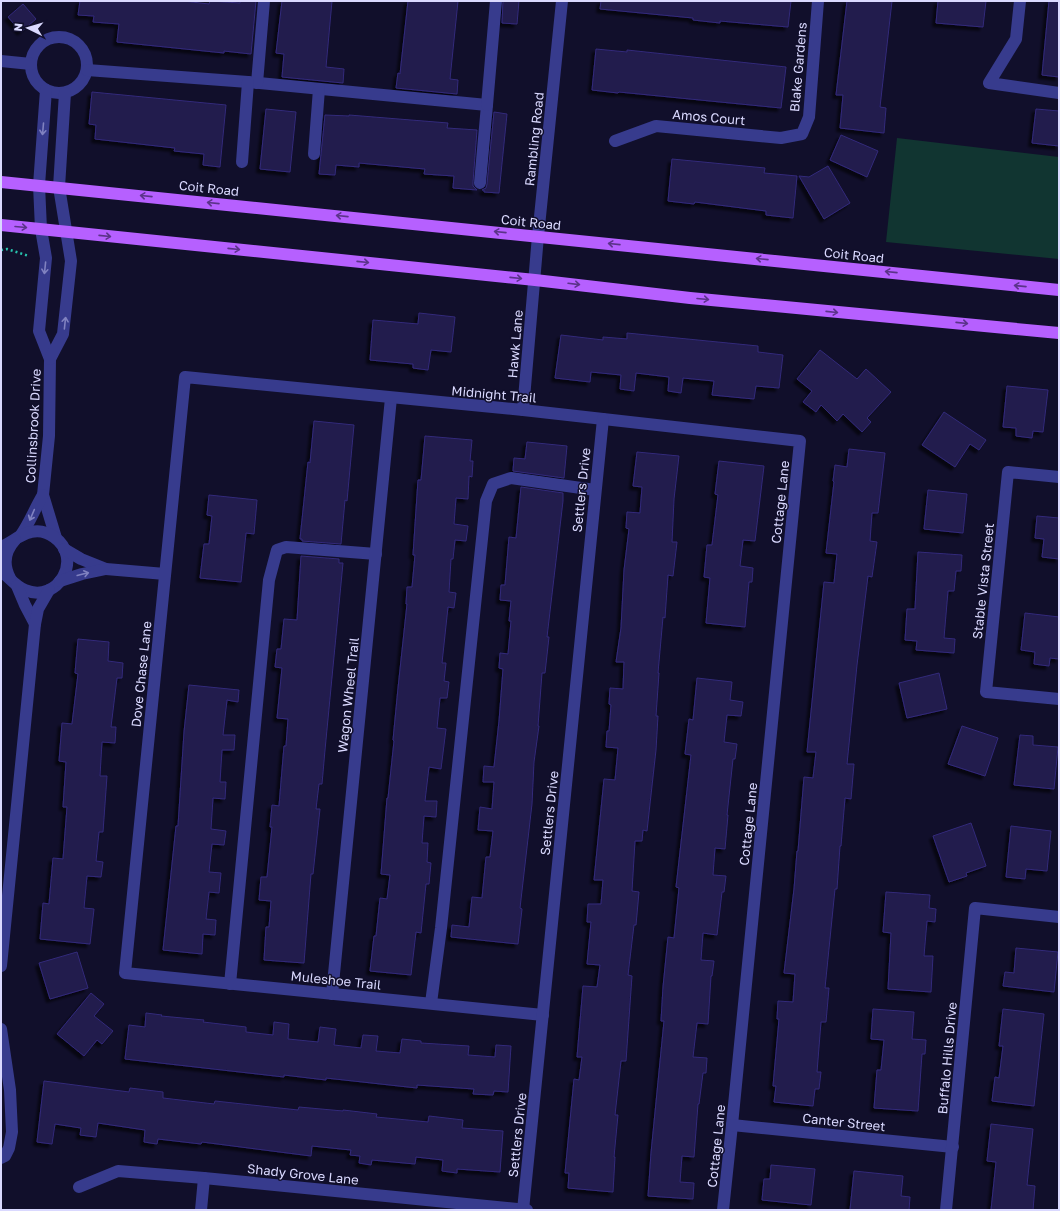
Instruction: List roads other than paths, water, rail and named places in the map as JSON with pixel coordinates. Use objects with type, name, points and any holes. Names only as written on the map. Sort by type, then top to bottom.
[{"type":"main road","name":"Coit Road","points":[[1,182],[1059,290]]},
{"type":"main road","points":[[1,225],[535,280],[690,298],[1059,333]]},
{"type":"street","points":[[242,162],[264,1]]},
{"type":"street","points":[[480,183],[496,1]]},
{"type":"street","name":"Rambling Road","points":[[535,280],[538,236],[562,1]]},
{"type":"street","name":"Blake Gardens","points":[[802,134],[809,117],[818,1]]},
{"type":"street","points":[[1020,1],[1016,39],[989,83],[1059,94]]},
{"type":"street","points":[[58,36],[67,37],[75,40],[83,50],[88,62],[87,70],[80,85],[65,93],[57,93],[46,90],[38,84],[34,78],[31,64],[32,56],[36,48],[42,42],[58,36]]},
{"type":"street","points":[[1,61],[31,64]]},
{"type":"street","points":[[87,70],[252,83],[487,105]]},
{"type":"street","points":[[314,154],[320,89]]},
{"type":"street","name":"Collinsbrook Drive","points":[[36,624],[6,569],[6,557],[10,546],[28,524],[43,495],[49,436],[50,359],[39,331],[46,258],[41,229],[39,185],[46,90]]},
{"type":"street","name":"Collinsbrook Drive","points":[[50,359],[64,334],[71,260],[59,187],[65,93]]},
{"type":"street","name":"Amos Court","points":[[615,141],[656,126],[781,138],[802,134]]},
{"type":"street","name":"Hawk Lane","points":[[523,410],[535,280]]},
{"type":"street","name":"Midnight Trail","points":[[185,377],[523,410],[800,441]]},
{"type":"street","name":"Dove Chase Lane","points":[[125,973],[185,377]]},
{"type":"street","name":"Wagon Wheel Trail","points":[[332,994],[391,398]]},
{"type":"street","name":"Settlers Drive","points":[[523,1210],[603,419]]},
{"type":"street","name":"Cottage Lane","points":[[723,1210],[800,441]]},
{"type":"street","name":"Stable Vista Street","points":[[1059,477],[1008,472],[986,692],[1059,700]]},
{"type":"street","points":[[431,1003],[442,920],[486,501],[493,484],[511,478],[595,490]]},
{"type":"street","name":"Collinsbrook Drive","points":[[1,966],[38,609],[67,567],[67,557],[60,543],[43,495]]},
{"type":"street","points":[[1,547],[19,536],[32,531],[42,531],[51,535],[81,559],[106,569]]},
{"type":"street","points":[[230,984],[269,580],[277,550],[286,547],[376,554]]},
{"type":"street","points":[[1,571],[24,590],[33,592],[41,592],[82,574],[106,569],[165,574]]},
{"type":"street","name":"Buffalo Hills Drive","points":[[946,1210],[975,908],[1059,916]]},
{"type":"street","name":"Muleshoe Trail","points":[[125,973],[543,1015]]},
{"type":"street","points":[[1,1029],[10,1090],[12,1132],[9,1148],[3,1157]]},
{"type":"street","name":"Canter Street","points":[[732,1125],[953,1147]]},
{"type":"street","name":"Shady Grove Lane","points":[[79,1188],[118,1171],[527,1210]]},
{"type":"street","points":[[201,1210],[204,1178]]}]
